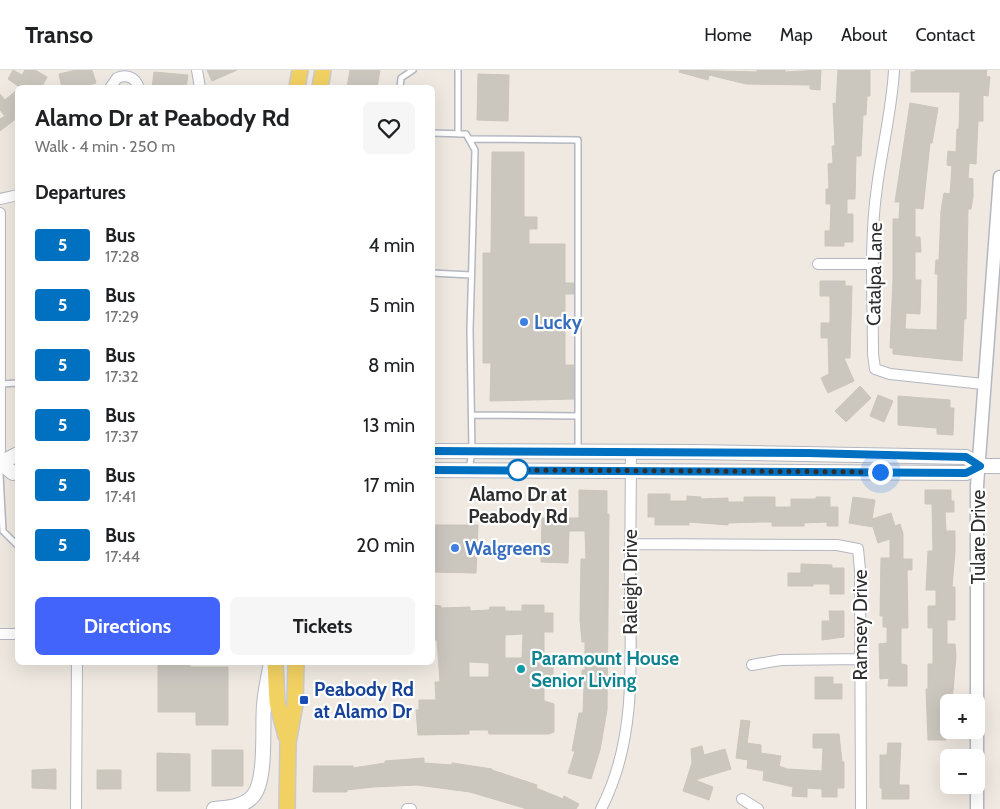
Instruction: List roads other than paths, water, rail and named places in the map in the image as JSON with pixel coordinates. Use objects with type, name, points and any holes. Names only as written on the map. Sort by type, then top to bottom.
[{"type":"main road","points":[[298,85],[300,70]]},
{"type":"main road","points":[[320,85],[323,70]]},
{"type":"main road","points":[[435,451],[631,451],[966,457],[980,466]]},
{"type":"main road","points":[[0,463],[15,456]]},
{"type":"main road","points":[[0,463],[15,472]]},
{"type":"main road","points":[[435,470],[966,473],[980,466],[1000,466]]},
{"type":"main road","points":[[214,809],[242,804],[250,799],[257,790],[260,773],[264,702],[270,665]]},
{"type":"main road","points":[[275,665],[277,702],[288,743]]},
{"type":"main road","points":[[287,809],[288,743],[295,704],[296,665]]},
{"type":"street","points":[[197,70],[200,85]]},
{"type":"street","name":"Catalpa Lane","points":[[894,70],[893,89],[877,187],[873,264],[873,354],[875,370],[890,374],[983,384]]},
{"type":"street","points":[[115,74],[131,77],[137,85]]},
{"type":"street","name":"Tulare Drive","points":[[977,809],[977,486],[980,466],[983,384],[997,268],[1000,177]]},
{"type":"street","points":[[0,199],[15,196]]},
{"type":"street","points":[[0,214],[0,451]]},
{"type":"street","points":[[818,264],[873,264]]},
{"type":"street","name":"Raleigh Drive","points":[[601,809],[609,793],[622,754],[630,704],[631,451]]},
{"type":"street","name":"Ramsey Drive","points":[[630,544],[836,545],[858,549],[860,565],[861,809]]},
{"type":"street","points":[[0,634],[15,634]]},
{"type":"street","points":[[752,665],[781,660],[860,659]]},
{"type":"street","points":[[76,809],[77,665]]},
{"type":"street","points":[[742,799],[758,809]]},
{"type":"lane","points":[[400,85],[401,78],[413,70]]},
{"type":"lane","points":[[458,70],[458,134]]},
{"type":"lane","points":[[435,133],[466,134],[471,139],[476,159],[471,274],[472,451],[469,470]]},
{"type":"lane","points":[[471,139],[578,140],[578,451]]},
{"type":"lane","points":[[435,274],[471,274]]},
{"type":"lane","points":[[1,384],[15,383]]},
{"type":"lane","points":[[472,415],[578,416]]},
{"type":"lane","points":[[0,474],[3,531],[15,543]]},
{"type":"place","name":"Lucky","points":[[524,322]]},
{"type":"place","name":"Alamo Dr at Peabody Rd","points":[[518,470]]},
{"type":"place","name":"Walgreens","points":[[455,548]]},
{"type":"place","name":"Paramount House Senior Living","points":[[521,669]]},
{"type":"place","name":"Peabody Rd at Alamo Dr","points":[[304,700]]}]
